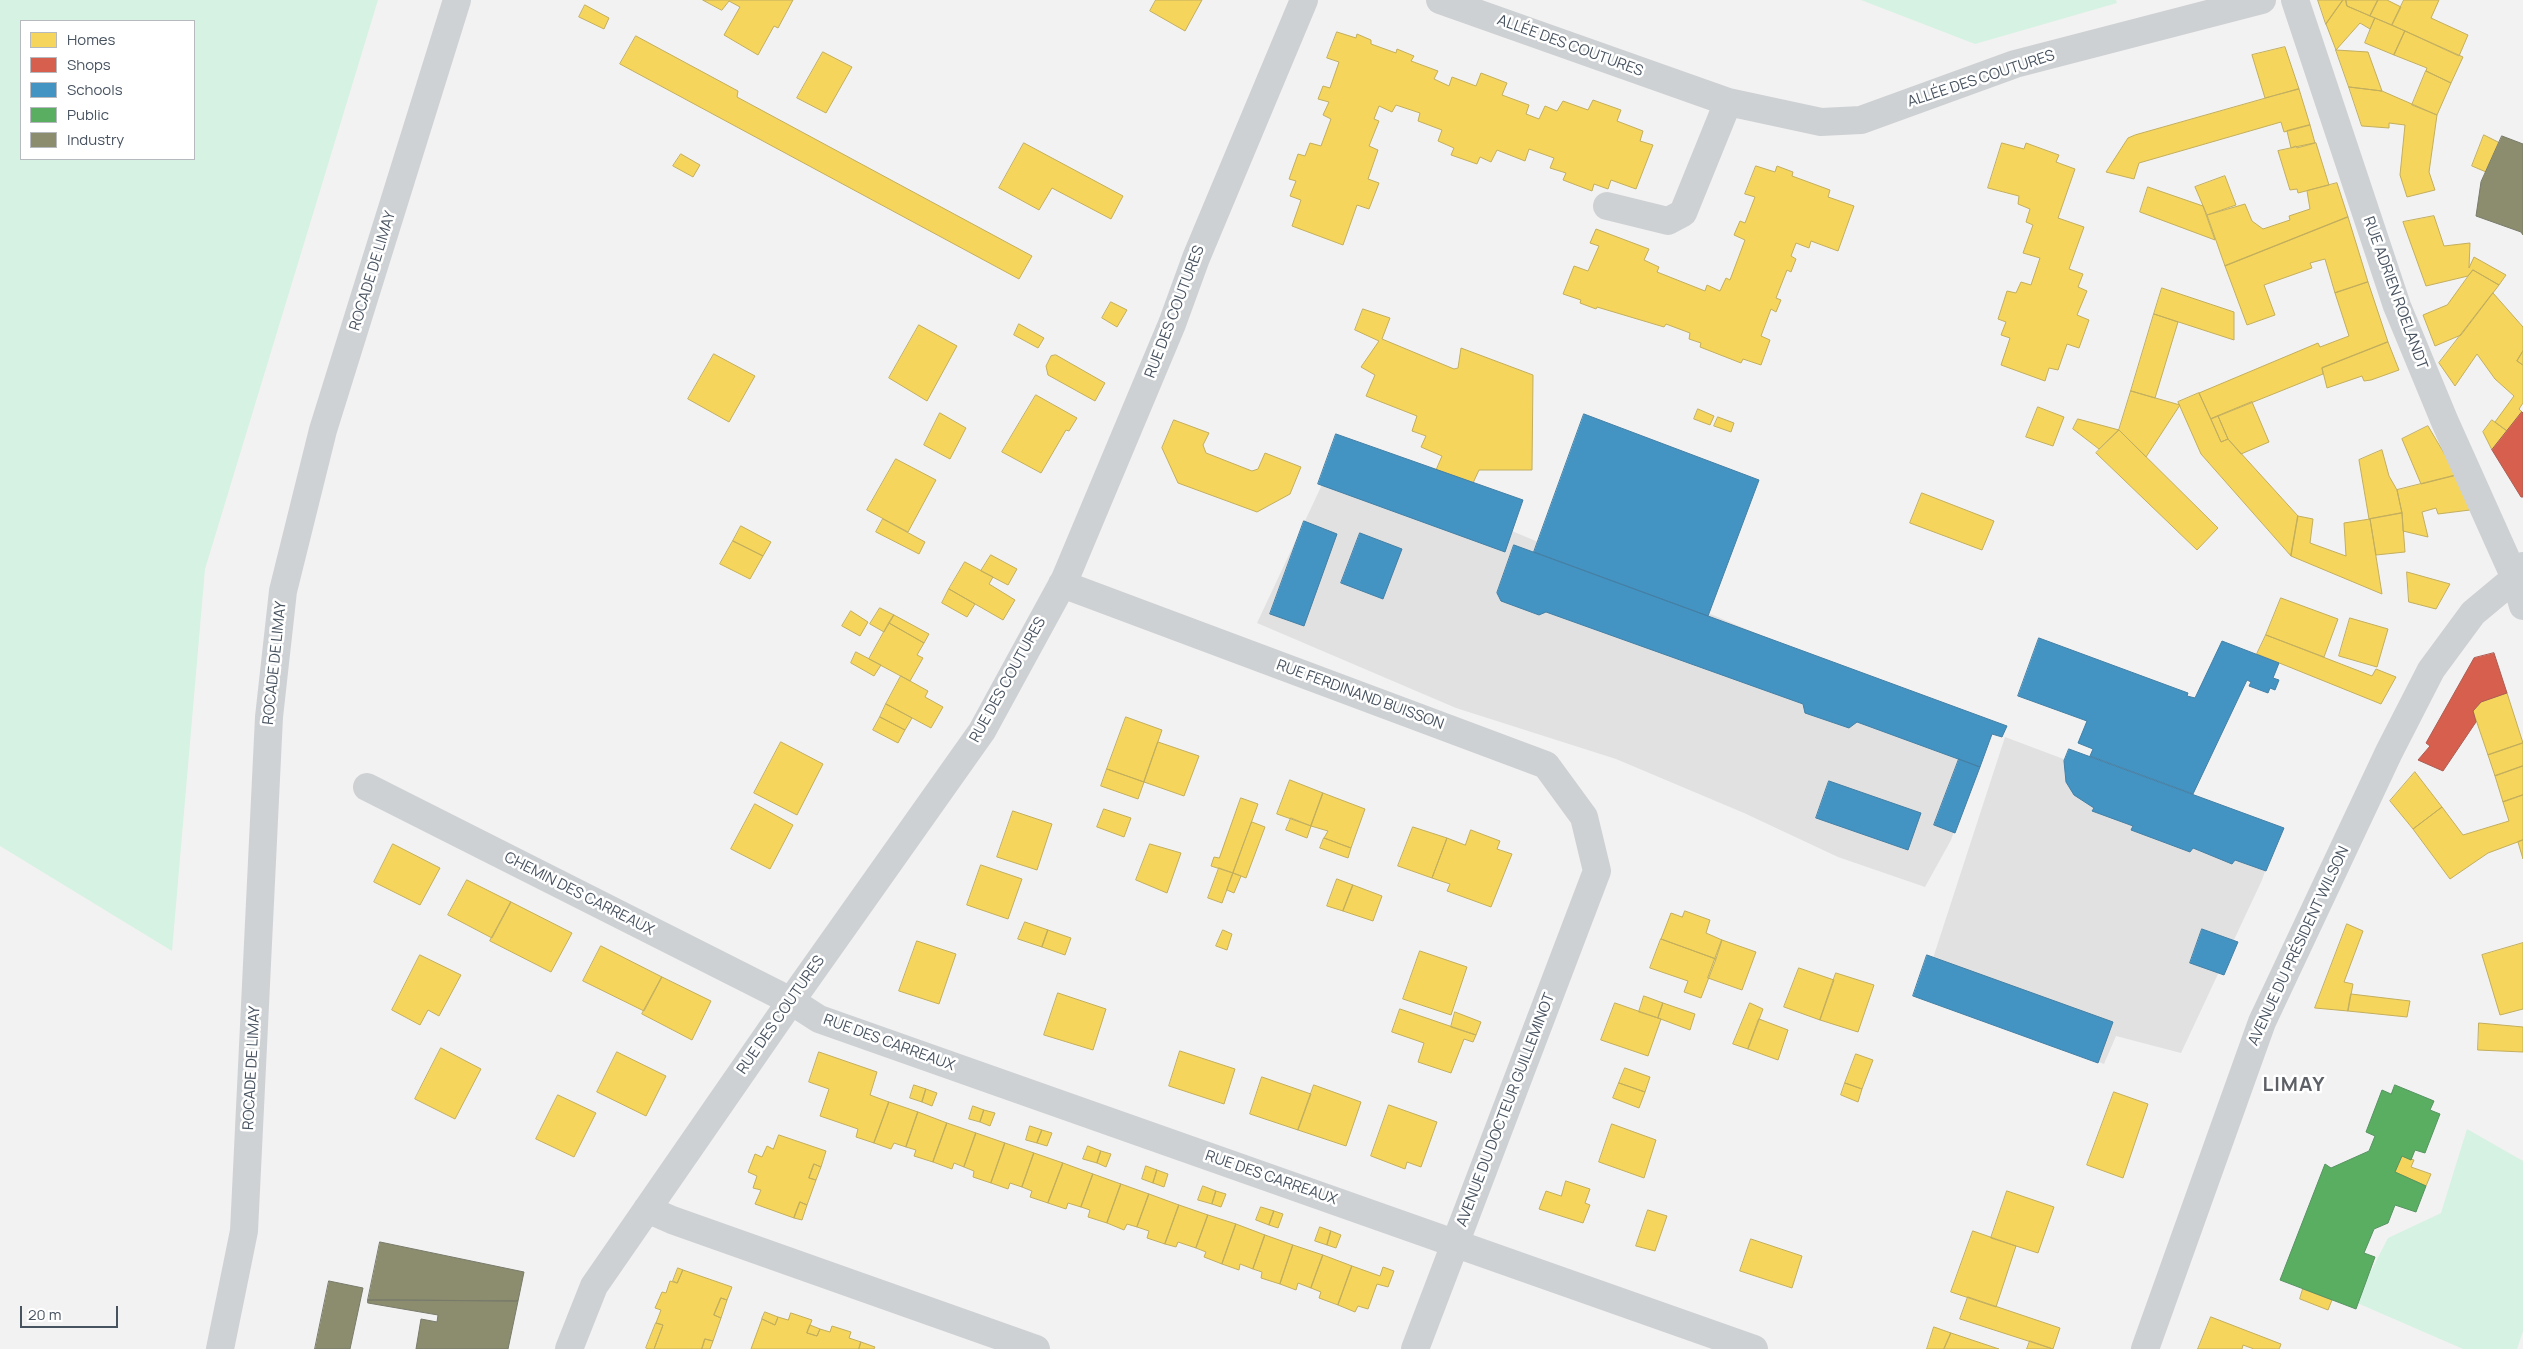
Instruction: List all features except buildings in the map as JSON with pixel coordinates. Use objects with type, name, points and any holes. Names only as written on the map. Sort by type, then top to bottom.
[{"type":"main road","name":"ROCADE DE LIMAY","points":[[220,1349],[244,1231],[269,717],[283,590],[323,430],[458,0]]},
{"type":"street","name":"RUE DES COUTURES","points":[[569,1349],[594,1286],[791,1001],[982,731],[1062,584],[1172,324],[1196,258],[1304,0]]},
{"type":"street","name":"ALLÉE DES COUTURES","points":[[1440,0],[1728,102],[1820,122],[1861,120],[2015,64],[2262,0]]},
{"type":"street","name":"RUE ADRIEN ROELANDT","points":[[2295,0],[2396,306],[2444,422],[2519,572],[2523,606]]},
{"type":"street","points":[[1607,206],[1668,221],[1683,213],[1728,102]]},
{"type":"street","name":"AVENUE DU PRÉSIDENT WILSON","points":[[2145,1349],[2262,1022],[2385,761],[2431,670],[2473,613],[2519,572]]},
{"type":"street","name":"RUE FERDINAND BUISSON","points":[[1062,584],[1546,765],[1584,818],[1597,872]]},
{"type":"street","name":"CHEMIN DES CARREAUX","points":[[367,787],[791,1001]]},
{"type":"street","name":"AVENUE DU DOCTEUR GUILLEMINOT","points":[[1415,1349],[1597,872]]},
{"type":"street","name":"RUE DES CARREAUX","points":[[791,1001],[819,1018],[1754,1349]]},
{"type":"street","points":[[647,1209],[681,1224],[1036,1349]]},
{"type":"shaded area","points":[[1335,457],[1990,731],[1951,840],[1925,887],[1838,857],[1744,813],[1616,759],[1456,708],[1257,623]]},
{"type":"shaded area","points":[[2005,737],[2277,836],[2262,880],[2181,1053],[2116,1036],[2104,1064],[1922,992]]},
{"type":"green space","points":[[0,0],[378,0],[205,569],[172,951],[0,846]]},
{"type":"green space","points":[[1861,0],[2116,0],[2117,3],[1975,44]]},
{"type":"green space","points":[[2467,1129],[2523,1161],[2523,1331],[2517,1349],[2463,1349],[2355,1302],[2388,1238],[2441,1213]]},
{"type":"district","name":"LIMAY","points":[[2294,1085]]}]
